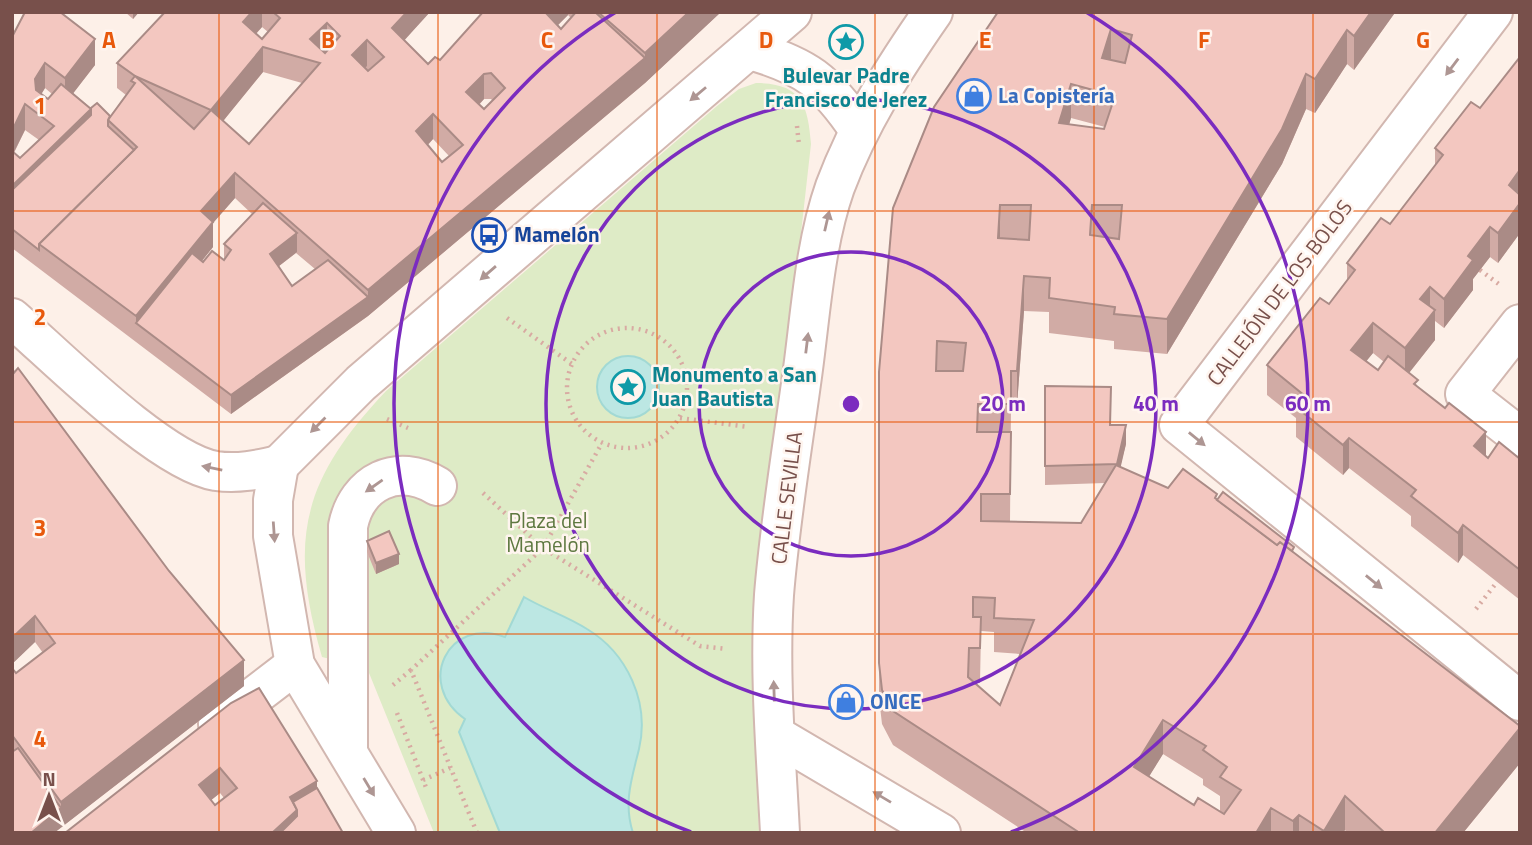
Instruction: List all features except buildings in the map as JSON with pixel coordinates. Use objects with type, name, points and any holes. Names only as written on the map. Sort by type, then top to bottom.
[{"type":"street","points":[[12,318],[156,443],[184,460],[214,470],[247,472],[279,464],[361,383],[792,12]]},
{"type":"street","name":"CALLE SEVILLA","points":[[780,833],[775,735],[774,595],[814,288],[834,189],[859,130],[877,94],[933,12]]},
{"type":"street","name":"CALLEJÓN DE LOS BOLOS","points":[[1493,12],[1179,425],[1520,701]]},
{"type":"street","points":[[750,50],[784,60],[817,78],[840,103],[859,130]]},
{"type":"street","points":[[1520,324],[1465,394],[1520,437]]},
{"type":"street","points":[[279,464],[273,500],[274,536],[295,665],[396,833]]},
{"type":"street","points":[[348,753],[348,526],[352,507],[366,490],[384,478],[403,475],[455,485]]},
{"type":"street","points":[[195,743],[295,665]]},
{"type":"street","points":[[775,735],[940,833]]},
{"type":"path","points":[[797,123],[798,158]]},
{"type":"path","points":[[500,313],[572,364]]},
{"type":"path","points":[[628,328],[649,332],[666,341],[678,355],[687,374],[688,393],[680,418],[658,441],[640,448],[620,449],[601,443],[584,432],[572,415],[566,395],[572,364],[589,340],[608,331],[628,328]]},
{"type":"path","points":[[393,408],[384,418],[413,430]]},
{"type":"path","points":[[680,418],[751,427]]},
{"type":"path","points":[[387,690],[543,548],[601,443]]},
{"type":"path","points":[[455,485],[543,548],[699,646],[732,649]]},
{"type":"path","points":[[411,670],[477,833]]},
{"type":"path","points":[[392,703],[432,801]]},
{"type":"path","points":[[423,780],[450,768]]},
{"type":"green space","name":"Plaza del Mamelón","points":[[756,83],[784,87],[800,99],[808,118],[811,144],[754,651],[753,695],[759,833],[434,833],[367,668],[322,657],[306,578],[305,544],[310,513],[320,483],[358,423],[386,391],[717,106],[739,89]]},
{"type":"water","points":[[628,356],[650,365],[659,387],[650,409],[628,418],[606,409],[597,387],[606,365]]},
{"type":"water","points":[[524,597],[579,624],[601,639],[614,651],[632,680],[638,697],[642,731],[629,800],[633,833],[500,833],[459,732],[465,719],[450,705],[442,688],[441,672],[445,657],[454,644],[468,636],[485,633],[505,637]]},
{"type":"place","name":"Bulevar Padre Francisco de Jerez","points":[[846,42]]},
{"type":"place","name":"La Copistería","points":[[974,96]]},
{"type":"place","name":"Mamelón","points":[[489,235]]},
{"type":"place","name":"Monumento a San Juan Bautista","points":[[628,387]]},
{"type":"place","name":"ONCE","points":[[846,702]]}]
